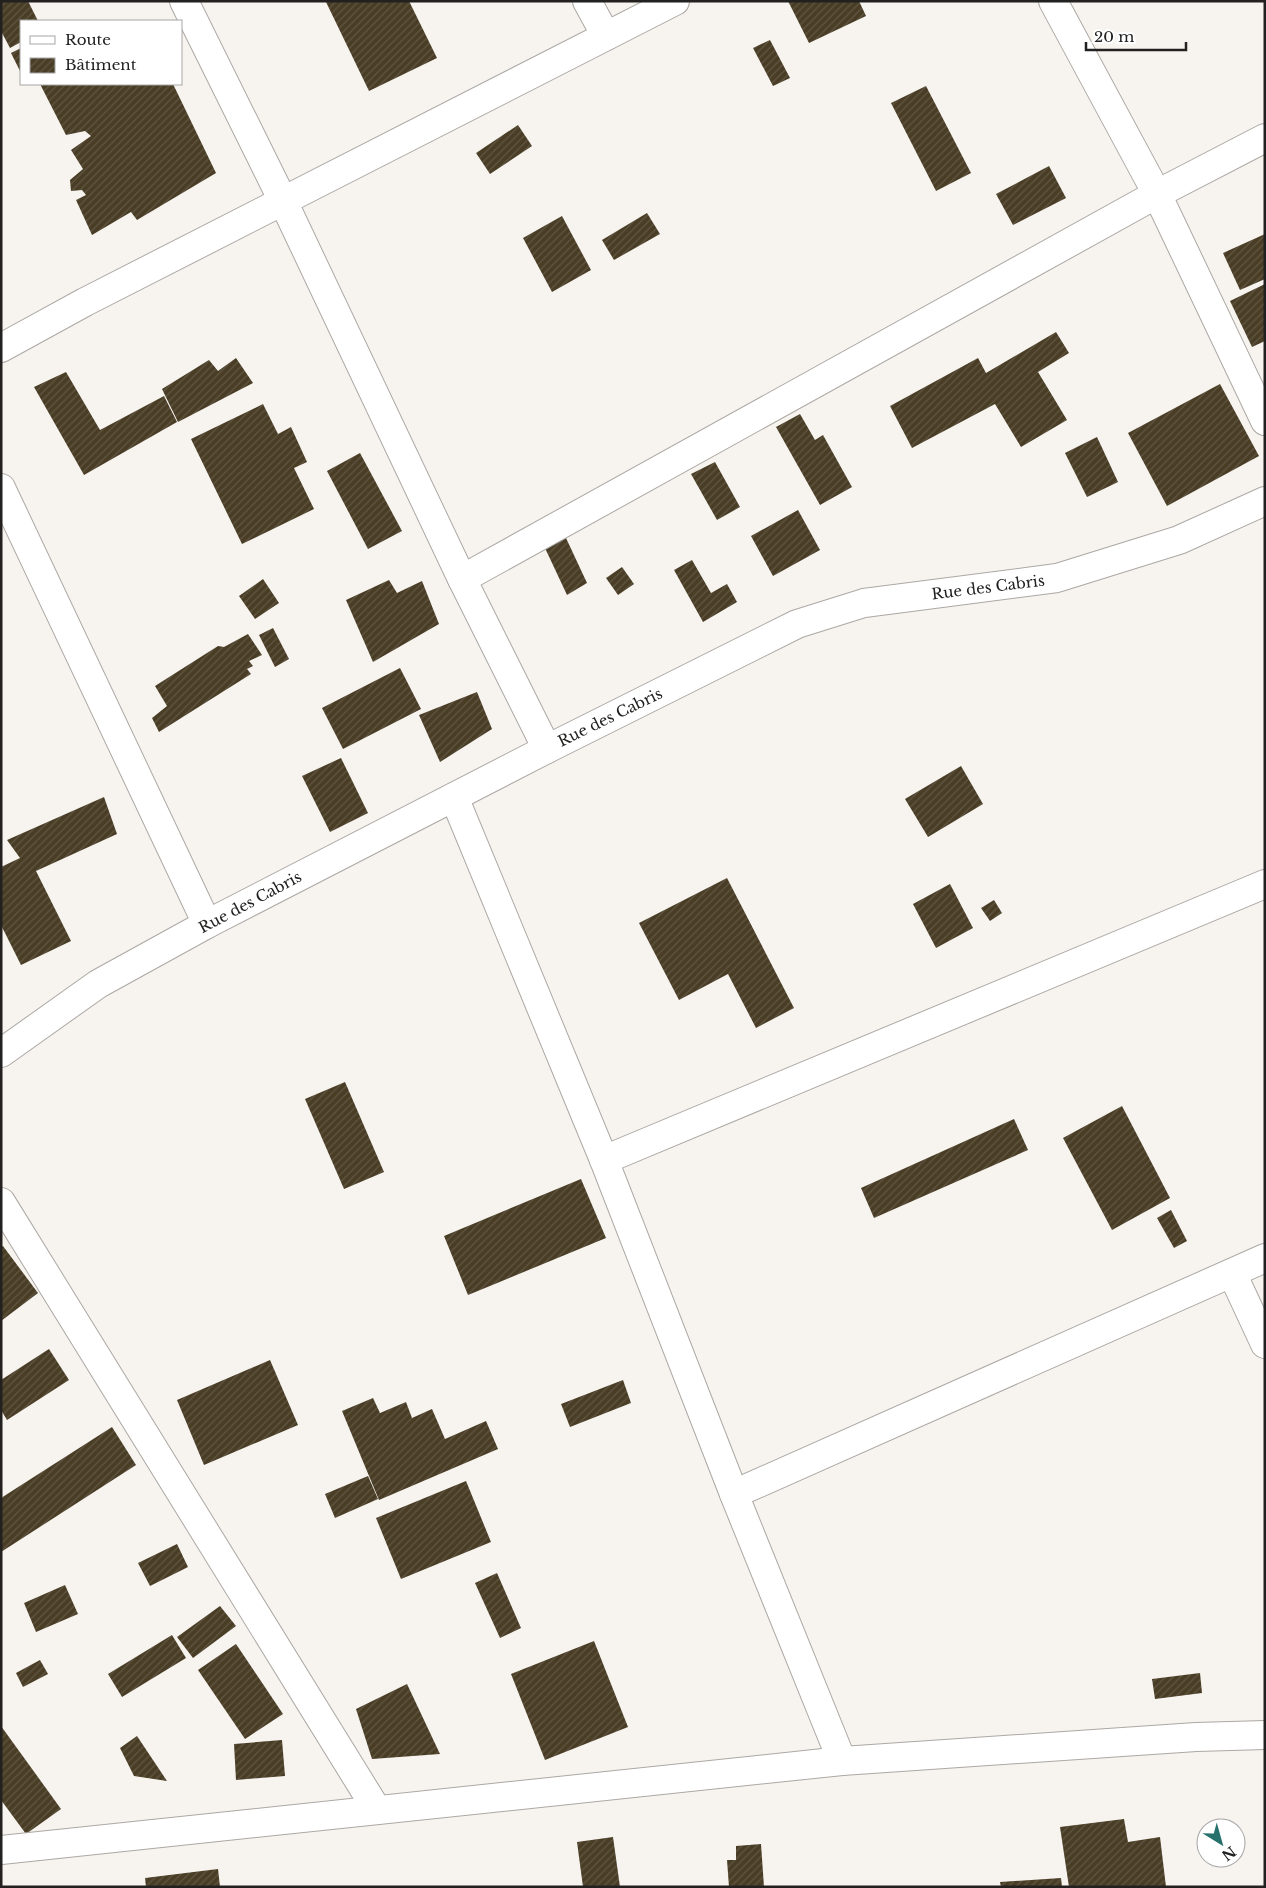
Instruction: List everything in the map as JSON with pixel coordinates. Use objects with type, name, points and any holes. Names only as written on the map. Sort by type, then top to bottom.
[{"type":"street","points":[[184,1],[283,201],[462,579],[547,749]]},
{"type":"street","points":[[587,1],[606,36]]},
{"type":"street","points":[[1,348],[85,302],[675,1]]},
{"type":"street","points":[[1053,1],[1157,194],[1265,421]]},
{"type":"street","points":[[462,579],[1157,194],[1265,138]]},
{"type":"street","points":[[1,488],[207,924]]},
{"type":"street","name":"Rue des Cabris","points":[[1,1053],[98,984],[207,924],[547,749],[797,624],[864,603],[1057,578],[1179,540],[1265,501]]},
{"type":"street","points":[[454,797],[604,1160],[734,1494],[842,1761]]},
{"type":"street","points":[[604,1160],[1265,884]]},
{"type":"street","points":[[1,1202],[377,1810]]},
{"type":"street","points":[[734,1494],[1265,1258]]},
{"type":"street","points":[[1232,1273],[1265,1344]]},
{"type":"street","points":[[1,1850],[842,1761],[1196,1737],[1265,1735]]},
{"type":"building","points":[[1,1],[28,1],[38,20],[20,20],[20,43],[10,48],[1,31]]},
{"type":"building","points":[[409,1],[437,58],[369,91],[326,2]]},
{"type":"building","points":[[788,1],[859,1],[866,16],[809,43]]},
{"type":"building","points":[[770,40],[790,78],[773,86],[753,48]]},
{"type":"building","points":[[20,48],[20,71],[11,53]]},
{"type":"building","points":[[41,85],[173,85],[216,173],[137,220],[131,212],[92,235],[76,200],[86,195],[82,190],[71,191],[70,180],[83,169],[71,150],[91,136],[85,131],[66,135]]},
{"type":"building","points":[[926,86],[971,173],[936,191],[891,103]]},
{"type":"building","points":[[518,125],[532,146],[490,174],[476,153]]},
{"type":"building","points":[[1049,166],[1066,198],[1013,225],[996,194]]},
{"type":"building","points":[[647,213],[660,234],[614,260],[602,240]]},
{"type":"building","points":[[562,216],[591,270],[552,292],[523,238]]},
{"type":"building","points":[[1265,234],[1265,279],[1240,290],[1223,253]]},
{"type":"building","points":[[1265,284],[1265,341],[1252,347],[1230,301]]},
{"type":"building","points":[[1056,332],[1069,353],[1038,372],[1067,420],[1021,447],[995,404],[912,448],[890,406],[978,358],[986,373]]},
{"type":"building","points":[[236,358],[253,383],[178,422],[162,389],[209,360],[218,371]]},
{"type":"building","points":[[66,372],[100,430],[164,396],[177,422],[84,475],[34,387]]},
{"type":"building","points":[[1220,384],[1259,456],[1167,506],[1128,433]]},
{"type":"building","points":[[263,404],[278,434],[291,427],[307,462],[294,468],[314,509],[242,544],[191,439]]},
{"type":"building","points":[[800,414],[815,440],[823,435],[852,487],[820,505],[776,427]]},
{"type":"building","points":[[1097,437],[1118,482],[1087,497],[1065,453]]},
{"type":"building","points":[[360,453],[402,531],[368,549],[327,471]]},
{"type":"building","points":[[715,462],[740,507],[717,520],[691,474]]},
{"type":"building","points":[[798,510],[820,550],[773,576],[751,536]]},
{"type":"building","points":[[566,538],[587,583],[567,595],[545,548]]},
{"type":"building","points":[[692,560],[711,593],[727,584],[737,602],[703,622],[674,570]]},
{"type":"building","points":[[622,567],[634,584],[618,595],[606,578]]},
{"type":"building","points":[[263,579],[279,603],[255,619],[239,596]]},
{"type":"building","points":[[389,580],[397,593],[422,581],[439,624],[373,662],[346,600]]},
{"type":"building","points":[[273,628],[289,659],[275,667],[259,635]]},
{"type":"building","points":[[248,634],[262,655],[249,661],[253,666],[247,669],[251,674],[159,732],[152,718],[167,706],[155,686],[218,646],[224,647]]},
{"type":"building","points":[[400,668],[421,709],[343,749],[322,708]]},
{"type":"building","points":[[477,692],[492,729],[440,762],[419,715]]},
{"type":"building","points":[[341,758],[368,813],[330,832],[302,776]]},
{"type":"building","points":[[961,766],[983,804],[928,837],[905,799]]},
{"type":"building","points":[[104,797],[117,834],[36,871],[71,941],[21,965],[1,925],[1,867],[20,858],[7,840]]},
{"type":"building","points":[[727,878],[794,1008],[756,1028],[728,974],[679,1000],[639,923]]},
{"type":"building","points":[[950,884],[973,928],[936,948],[913,904]]},
{"type":"building","points":[[994,900],[1002,913],[990,921],[981,908]]},
{"type":"building","points":[[345,1082],[384,1172],[344,1189],[305,1099]]},
{"type":"building","points":[[1122,1106],[1170,1198],[1112,1230],[1063,1138]]},
{"type":"building","points":[[1014,1119],[1028,1150],[874,1218],[861,1188]]},
{"type":"building","points":[[581,1179],[606,1238],[468,1295],[444,1236]]},
{"type":"building","points":[[1171,1210],[1187,1241],[1174,1248],[1157,1218]]},
{"type":"building","points":[[3,1246],[38,1293],[1,1321],[1,1247]]},
{"type":"building","points":[[49,1349],[69,1380],[7,1420],[1,1410],[1,1380]]},
{"type":"building","points":[[270,1360],[298,1425],[204,1465],[177,1400]]},
{"type":"building","points":[[623,1380],[631,1403],[570,1427],[561,1404]]},
{"type":"building","points":[[373,1398],[380,1413],[406,1402],[412,1418],[432,1409],[445,1439],[486,1421],[498,1449],[379,1500],[342,1411]]},
{"type":"building","points":[[112,1427],[136,1465],[1,1552],[1,1498]]},
{"type":"building","points":[[368,1476],[378,1499],[335,1518],[325,1494]]},
{"type":"building","points":[[466,1481],[491,1542],[401,1579],[376,1518]]},
{"type":"building","points":[[177,1544],[188,1567],[150,1586],[138,1563]]},
{"type":"building","points":[[497,1573],[521,1628],[500,1638],[475,1583]]},
{"type":"building","points":[[65,1585],[78,1614],[36,1632],[24,1603]]},
{"type":"building","points":[[220,1606],[236,1626],[193,1658],[177,1637]]},
{"type":"building","points":[[172,1635],[186,1658],[122,1697],[108,1674]]},
{"type":"building","points":[[594,1641],[628,1727],[545,1760],[511,1674]]},
{"type":"building","points":[[236,1644],[283,1714],[245,1739],[198,1670]]},
{"type":"building","points":[[40,1660],[48,1674],[23,1687],[16,1673]]},
{"type":"building","points":[[1200,1673],[1202,1693],[1155,1699],[1152,1679]]},
{"type":"building","points":[[407,1684],[440,1754],[372,1759],[356,1709]]},
{"type":"building","points":[[1,1726],[61,1809],[26,1834],[1,1800]]},
{"type":"building","points":[[137,1736],[167,1781],[134,1776],[120,1748]]},
{"type":"building","points":[[282,1740],[285,1776],[236,1780],[234,1744]]},
{"type":"building","points":[[1124,1819],[1128,1842],[1160,1837],[1166,1887],[1069,1887],[1060,1827]]},
{"type":"building","points":[[613,1837],[620,1887],[583,1887],[577,1842]]},
{"type":"building","points":[[761,1844],[764,1887],[729,1887],[727,1860],[736,1860],[736,1846]]},
{"type":"building","points":[[218,1869],[220,1887],[146,1887],[145,1878]]},
{"type":"building","points":[[1061,1878],[1062,1887],[1001,1887],[1000,1882]]}]
